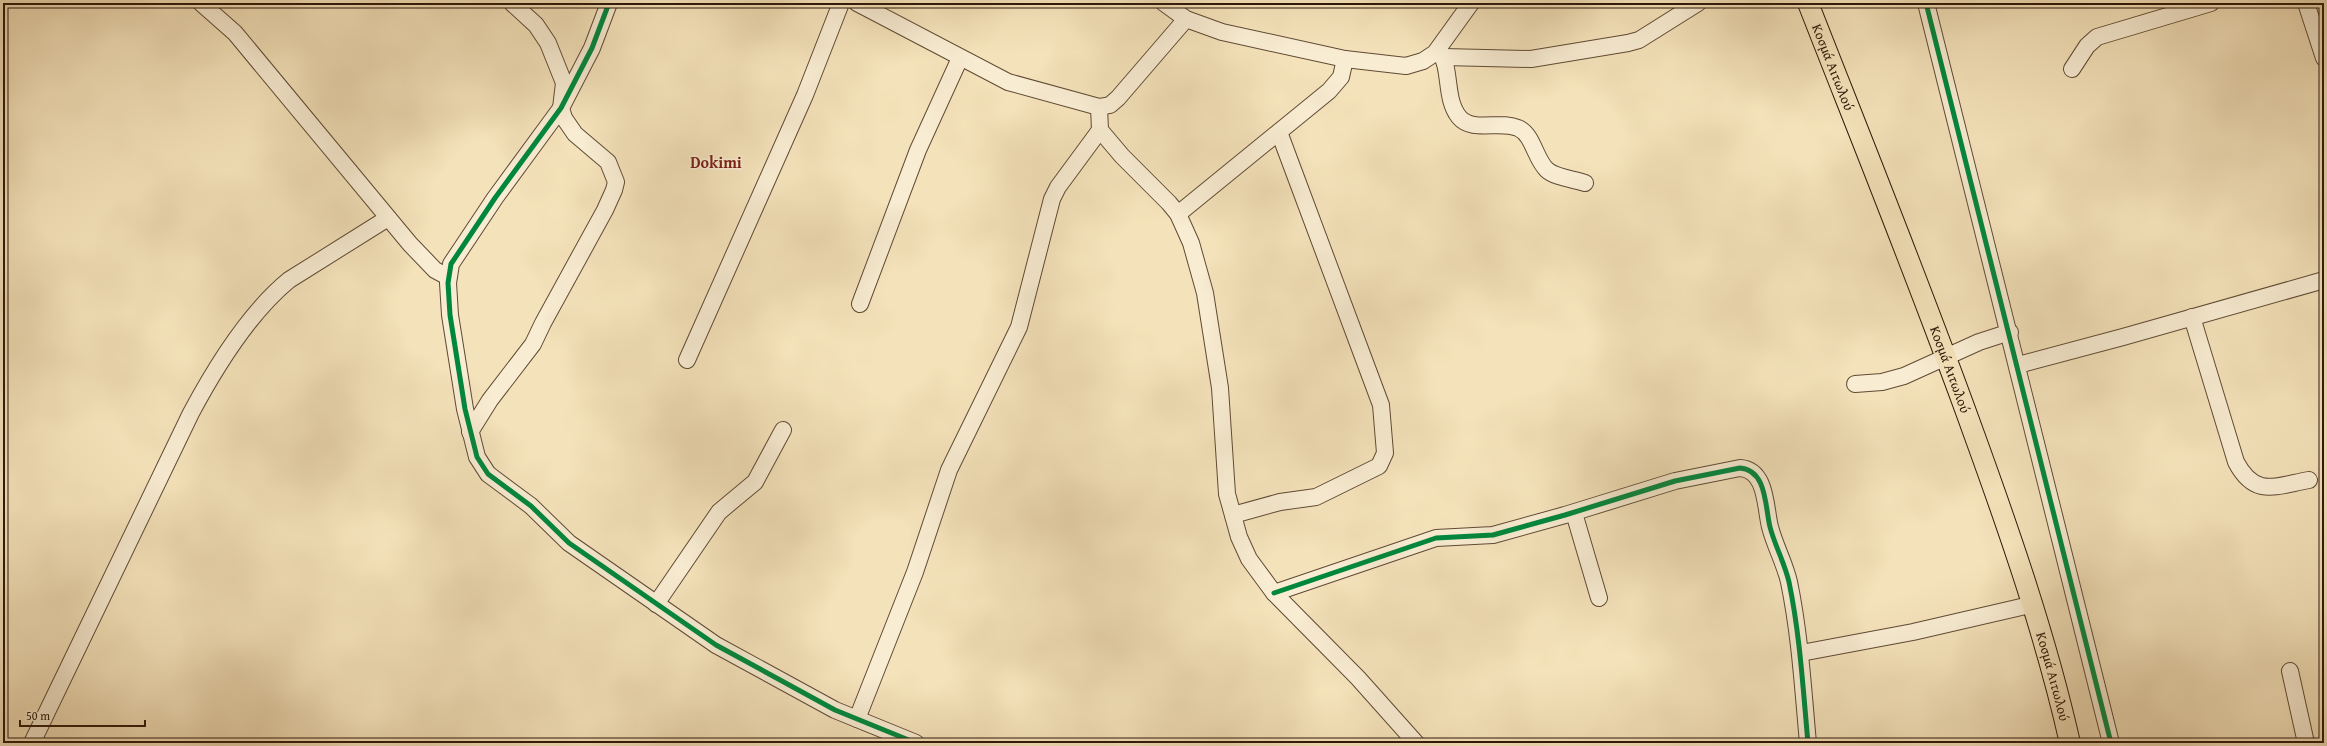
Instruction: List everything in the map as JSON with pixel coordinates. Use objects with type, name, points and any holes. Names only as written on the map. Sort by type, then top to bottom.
[{"type":"main road","name":"Κοσμά Αιτωλού","points":[[1808,3],[1947,357],[2034,604],[2055,678],[2070,743]]},
{"type":"street","points":[[201,3],[235,33],[388,218],[435,270],[448,277]]},
{"type":"street","points":[[470,432],[490,400],[533,344],[542,323],[614,190],[615,178],[610,164],[571,129],[564,118],[562,108],[564,83],[548,43],[536,25],[512,3]]},
{"type":"street","points":[[609,3],[592,48],[562,108],[503,186],[451,264],[448,277],[450,315],[470,432],[477,457],[488,474],[531,506],[568,543],[716,645],[835,710],[857,718],[887,738],[916,743]]},
{"type":"street","points":[[687,360],[805,95],[841,3]]},
{"type":"street","points":[[857,3],[1008,82],[1099,107],[1114,102],[1186,19]]},
{"type":"street","points":[[1164,3],[1186,19],[1222,32],[1346,59],[1411,66],[1442,53],[1531,59],[1628,43],[1639,40],[1698,3]]},
{"type":"street","points":[[1471,3],[1442,53],[1450,94],[1459,117],[1470,124],[1517,127],[1525,134],[1546,168],[1554,174],[1585,183]]},
{"type":"street","points":[[1926,3],[2010,332],[2111,743]]},
{"type":"street","points":[[2072,69],[2087,46],[2097,37],[2211,3]]},
{"type":"street","points":[[2306,3],[2324,58]]},
{"type":"street","points":[[860,304],[918,150],[960,58]]},
{"type":"street","points":[[1178,214],[1332,88],[1341,77],[1346,59]]},
{"type":"street","points":[[857,718],[914,572],[949,470],[1019,327],[1055,193],[1100,130],[1099,107]]},
{"type":"street","points":[[1100,130],[1178,214],[1191,243],[1199,268],[1209,318],[1220,388],[1227,494],[1239,537],[1249,559],[1274,593],[1358,678],[1416,743]]},
{"type":"street","points":[[1233,515],[1280,502],[1316,497],[1379,466],[1385,453],[1384,424],[1381,405],[1279,132]]},
{"type":"street","points":[[32,743],[191,413],[218,365],[274,292],[289,280],[388,218]]},
{"type":"street","points":[[2018,365],[2324,280]]},
{"type":"street","points":[[2192,317],[2236,462],[2243,474],[2256,485],[2264,488],[2309,480]]},
{"type":"street","points":[[1855,384],[1882,382],[1904,376],[1979,342],[2010,332]]},
{"type":"street","points":[[656,604],[719,512],[755,482],[783,430]]},
{"type":"street","points":[[1274,593],[1436,538],[1493,535],[1574,513],[1675,481],[1740,468],[1748,469],[1759,479],[1770,528],[1789,581],[1801,653],[1808,743]]},
{"type":"street","points":[[1574,513],[1599,598]]},
{"type":"street","points":[[1801,653],[1913,632],[2034,604]]},
{"type":"street","points":[[2290,671],[2306,743]]},
{"type":"cycle path","points":[[609,3],[592,48],[561,108],[495,198],[451,264],[448,283],[450,315],[465,409],[477,457],[488,474],[531,506],[569,543],[716,645],[835,710],[916,743]]},
{"type":"cycle path","points":[[1926,3],[2111,743]]},
{"type":"cycle path","points":[[1274,593],[1436,538],[1493,535],[1565,515],[1675,481],[1740,468],[1749,470],[1760,482],[1770,527],[1789,582],[1799,642],[1808,743]]},
{"type":"district","name":"Dokimi","points":[[716,162]]}]
